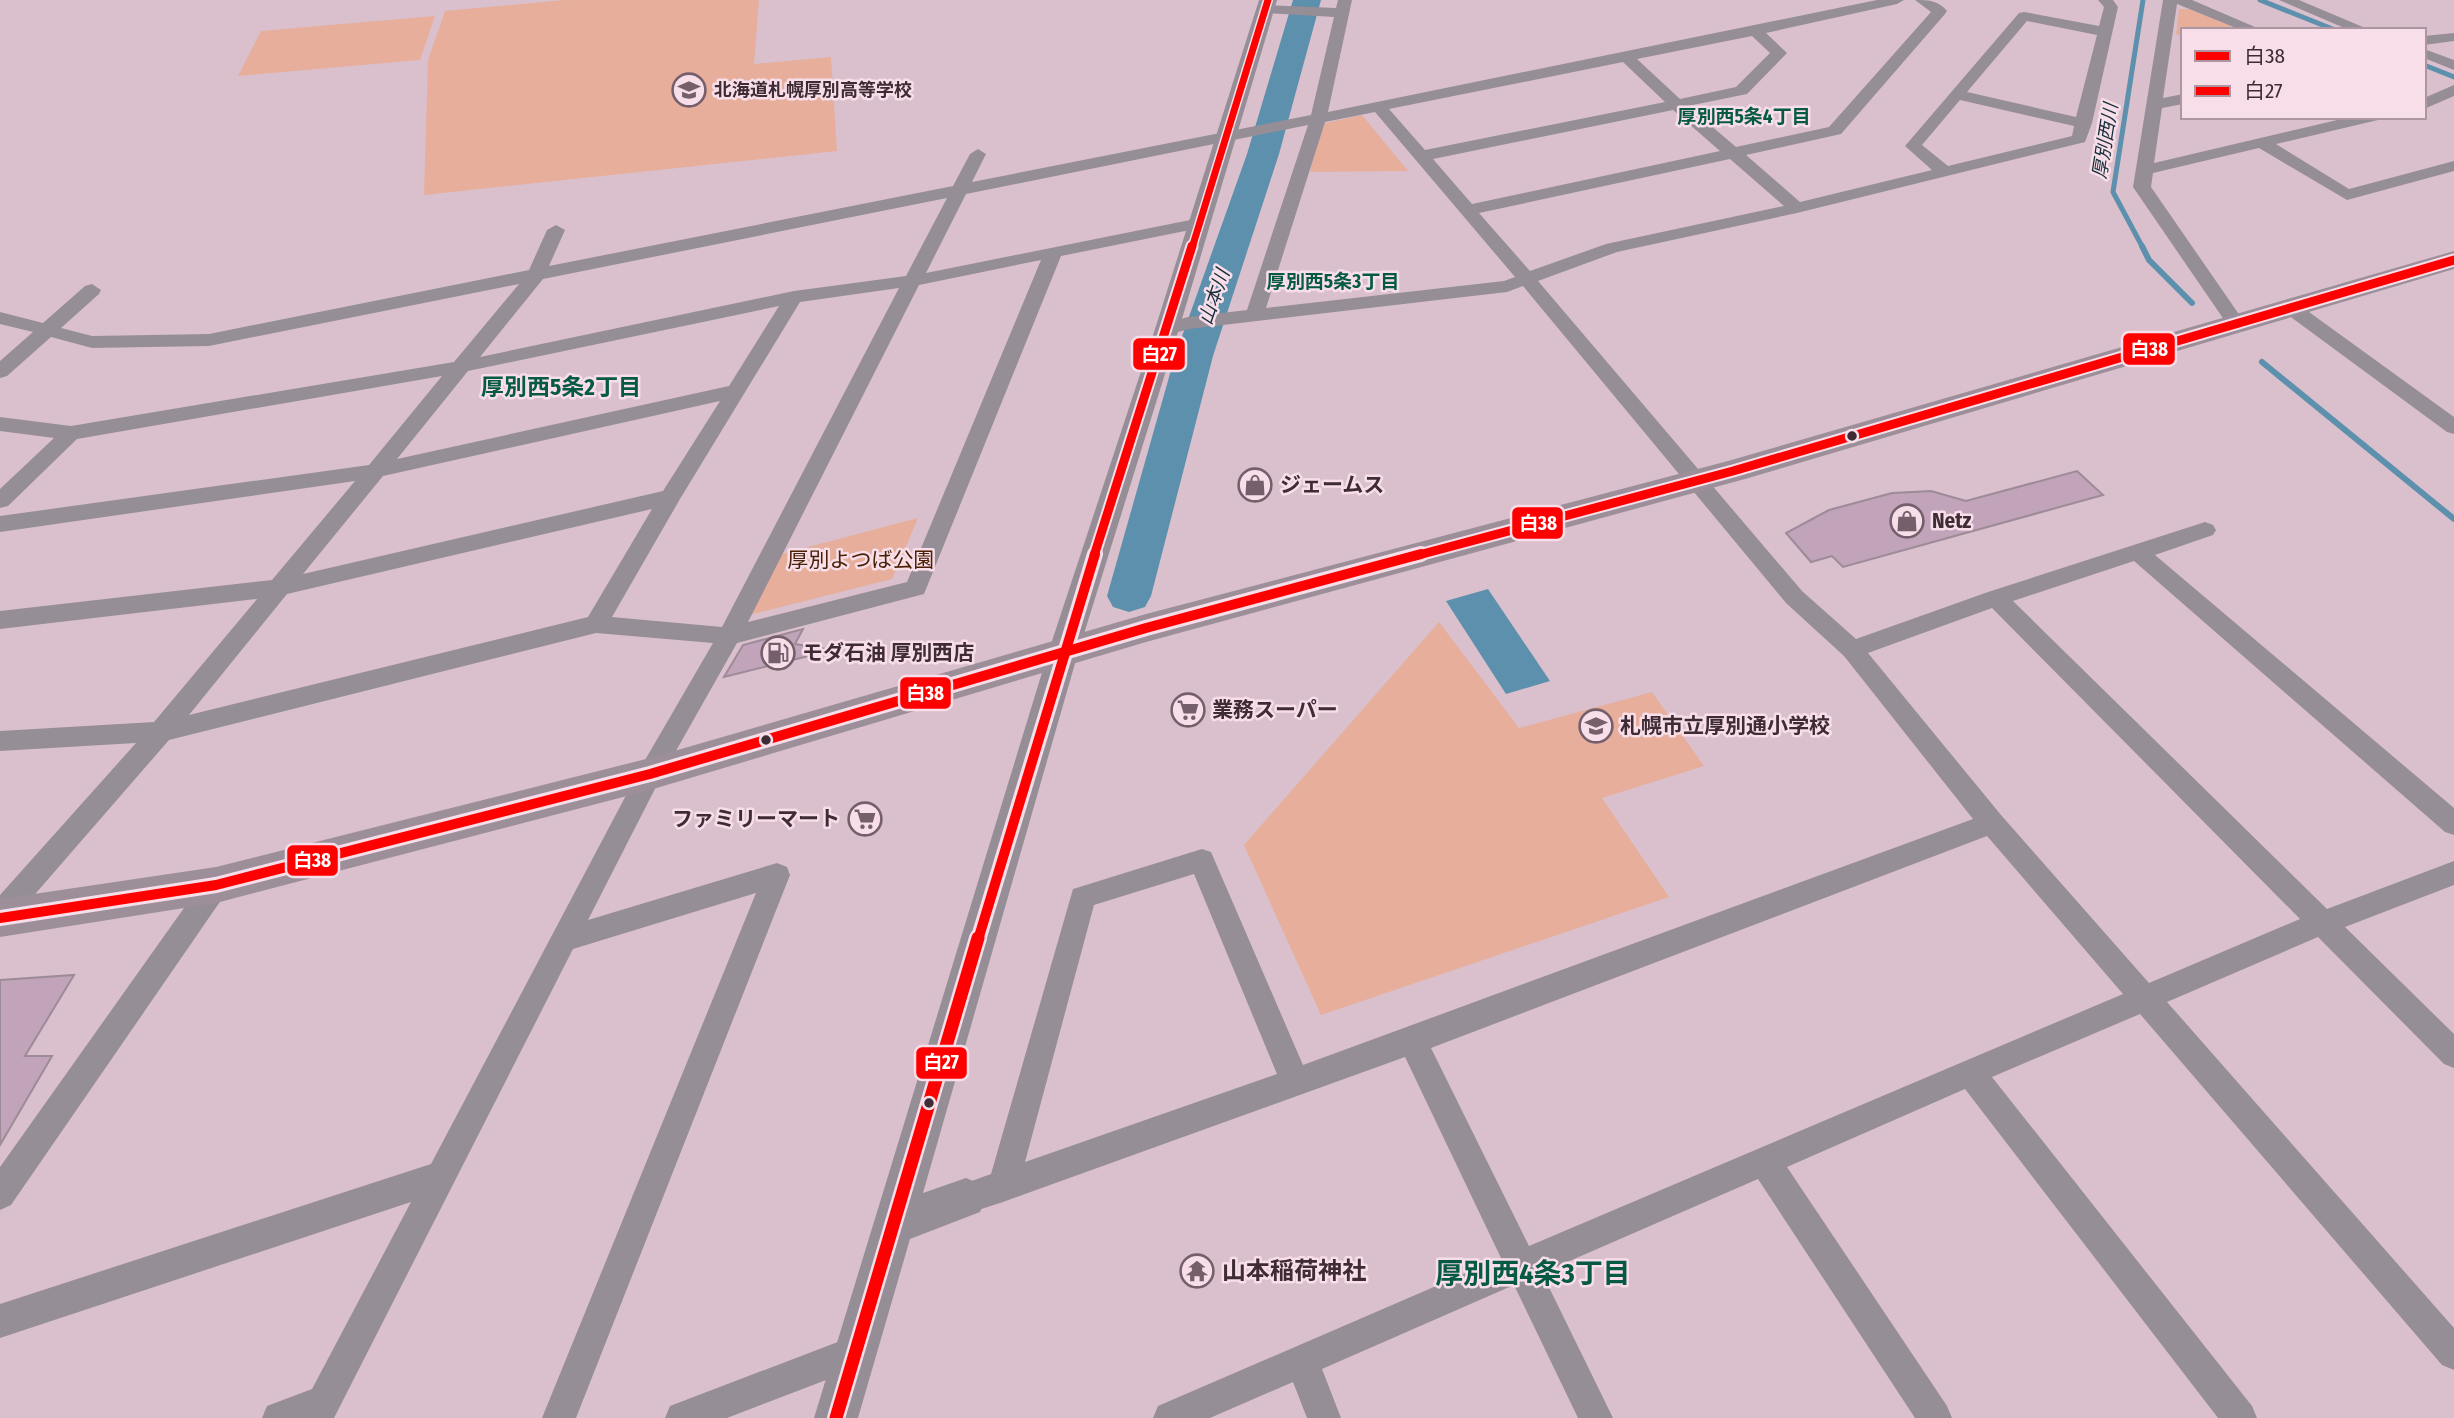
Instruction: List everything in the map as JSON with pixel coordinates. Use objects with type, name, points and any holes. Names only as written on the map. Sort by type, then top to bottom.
[{"type":"main road","points":[[0,916],[216,886],[650,774],[1146,628],[1695,481],[2454,260]]},
{"type":"street","points":[[0,318],[92,342],[209,341],[1755,32],[1897,0]]},
{"type":"street","points":[[1467,210],[1835,131],[1940,11],[1922,0]]},
{"type":"street","points":[[1177,326],[1230,317],[1507,286],[1612,248],[1797,208],[2079,139],[2111,7],[2105,0]]},
{"type":"street","points":[[2170,0],[2142,187],[2236,323]]},
{"type":"street","points":[[2179,0],[2249,28]]},
{"type":"street","points":[[2292,1],[2358,28]]},
{"type":"street","points":[[836,1418],[856,1352],[909,1218],[1063,653],[1177,326],[1200,223],[1267,5],[1292,11],[1338,9],[1313,120],[1255,314]]},
{"type":"street","points":[[1945,172],[1913,146],[2024,16],[2105,32]]},
{"type":"street","points":[[1422,156],[1741,91],[1779,53],[1755,32]]},
{"type":"street","points":[[2426,41],[2454,37]]},
{"type":"street","points":[[2163,50],[2181,46]]},
{"type":"street","points":[[2426,54],[2454,65]]},
{"type":"street","points":[[1626,57],[1676,104],[1797,208]]},
{"type":"street","points":[[2428,101],[2454,90]]},
{"type":"street","points":[[1957,95],[2084,123]]},
{"type":"street","points":[[2154,105],[2181,99]]},
{"type":"street","points":[[2428,101],[2454,110]]},
{"type":"street","points":[[1379,107],[1794,597],[1852,650],[1992,823],[2454,1353]]},
{"type":"street","points":[[2144,170],[2364,119]]},
{"type":"street","points":[[2264,144],[2347,195],[2454,166]]},
{"type":"street","points":[[279,1418],[319,1410],[650,774],[729,636],[978,154]]},
{"type":"street","points":[[0,424],[71,433],[459,367],[794,297],[914,281],[1200,223]]},
{"type":"street","points":[[0,916],[161,732],[537,274],[556,230]]},
{"type":"street","points":[[0,741],[161,732],[596,624],[729,636],[916,588],[1053,254]]},
{"type":"street","points":[[0,372],[92,290]]},
{"type":"street","points":[[596,624],[734,391],[794,297]]},
{"type":"street","points":[[2291,308],[2449,418]]},
{"type":"street","points":[[0,524],[375,471],[734,391]]},
{"type":"street","points":[[0,501],[71,433]]},
{"type":"street","points":[[0,620],[279,588],[670,497]]},
{"type":"street","points":[[1852,650],[1996,598],[2206,530]]},
{"type":"street","points":[[2137,552],[2454,824]]},
{"type":"street","points":[[1996,598],[2454,1054]]},
{"type":"street","points":[[909,1218],[1412,1041],[1992,823]]},
{"type":"street","points":[[985,1192],[1083,897],[1202,860],[1295,1082]]},
{"type":"street","points":[[1170,1418],[2144,998],[2322,923],[2454,873]]},
{"type":"street","points":[[559,1418],[777,875],[565,939]]},
{"type":"street","points":[[0,1194],[216,886]]},
{"type":"street","points":[[1412,1041],[1596,1418]]},
{"type":"street","points":[[1970,1072],[2240,1418]]},
{"type":"street","points":[[1764,1160],[1934,1418]]},
{"type":"street","points":[[0,1321],[441,1176]]},
{"type":"street","points":[[682,1418],[856,1352]]},
{"type":"street","points":[[1302,1362],[1324,1418]]},
{"type":"green space","points":[[565,0],[759,0],[754,64],[831,57],[837,151],[424,195],[428,60],[445,11]]},
{"type":"green space","points":[[2179,9],[2189,9],[2230,25],[2232,28],[2181,28],[2181,36],[2176,34]]},
{"type":"green space","points":[[435,16],[420,60],[238,76],[261,31]]},
{"type":"green space","points":[[1362,115],[1408,171],[1310,172],[1321,124]]},
{"type":"green space","name":"厚別よつば公園","points":[[918,518],[892,579],[749,615],[778,555]]},
{"type":"green space","points":[[1439,622],[1519,728],[1652,692],[1704,766],[1602,798],[1669,897],[1321,1015],[1244,845]]},
{"type":"water","points":[[1488,589],[1550,681],[1506,694],[1446,601]]},
{"type":"building","name":"Netz","points":[[2077,471],[2103,495],[1843,567],[1832,556],[1811,562],[1786,533],[1829,510],[1892,493],[1931,491],[1966,501]]},
{"type":"building","name":"モダ石油 厚別西店","points":[[803,629],[795,644],[833,650],[724,677],[743,645]]},
{"type":"building","points":[[74,975],[25,1056],[52,1056],[0,1145],[0,980]]},
{"type":"waterway","name":"山本川","points":[[1129,596],[1194,356],[1263,154],[1307,0]]},
{"type":"waterway","name":"厚別西川","points":[[2143,0],[2113,192],[2143,248]]},
{"type":"waterway","points":[[2260,0],[2330,28]]},
{"type":"waterway","points":[[2426,66],[2454,77]]},
{"type":"waterway","name":"厚別西川","points":[[2143,248],[2149,260],[2192,303]]},
{"type":"waterway","name":"厚別西川","points":[[2262,362],[2454,519]]},
{"type":"transit line","name":"白27","points":[[836,1418],[1063,653],[1167,329],[1268,0]]},
{"type":"transit line","name":"白38","points":[[0,918],[216,885],[650,774],[1146,628],[1733,471],[2454,260]]},
{"type":"place","name":"北海道札幌厚別高等学校","points":[[689,90]]},
{"type":"place","name":"ジェームス","points":[[1255,485]]},
{"type":"place","name":"Netz","points":[[1907,521]]},
{"type":"place","name":"モダ石油 厚別西店","points":[[778,653]]},
{"type":"place","name":"業務スーパー","points":[[1188,710]]},
{"type":"place","name":"札幌市立厚別通小学校","points":[[1596,726]]},
{"type":"place","name":"ファミリーマート","points":[[865,819]]},
{"type":"place","name":"山本稲荷神社","points":[[1197,1271]]},
{"type":"district","name":"厚別西5条4丁目","points":[[1744,116]]},
{"type":"district","name":"厚別西5条3丁目","points":[[1333,281]]},
{"type":"district","name":"厚別西5条2丁目","points":[[561,387]]},
{"type":"district","name":"厚別西4条3丁目","points":[[1533,1273]]}]
